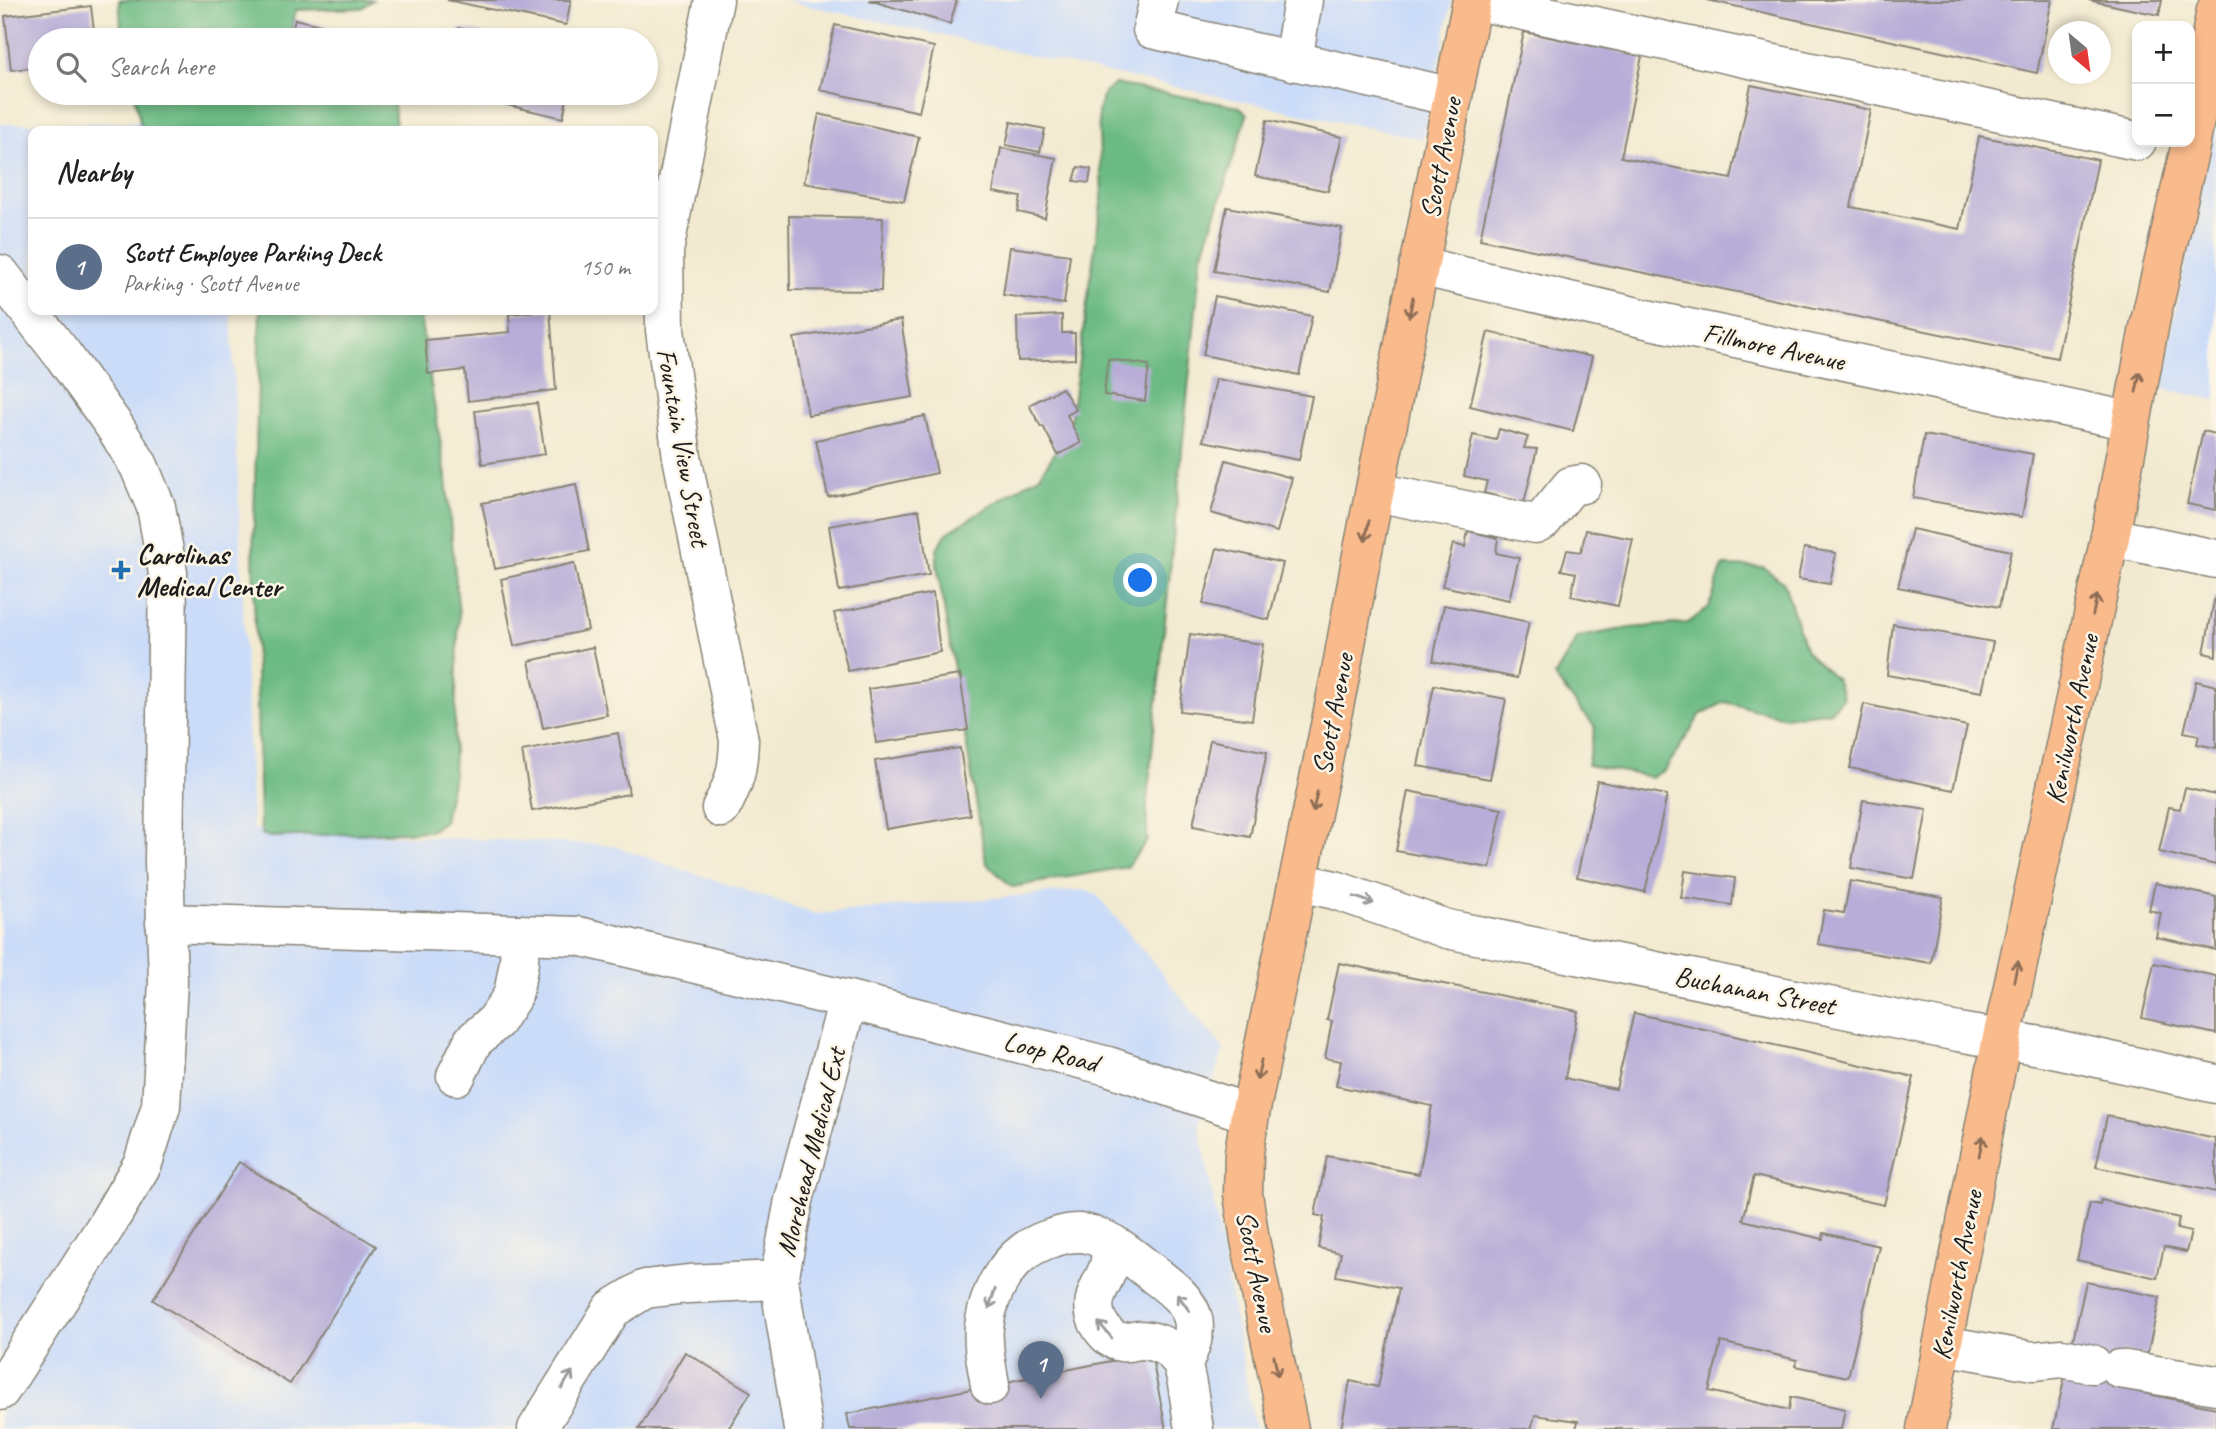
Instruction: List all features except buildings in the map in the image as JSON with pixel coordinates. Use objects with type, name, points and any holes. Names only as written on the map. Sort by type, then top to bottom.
[{"type":"main road","name":"Scott Avenue","points":[[1289,1429],[1250,1240],[1243,1194],[1244,1153],[1472,0]]},
{"type":"main road","name":"Kenilworth Avenue","points":[[1926,1429],[2002,1038],[2110,537],[2130,421],[2189,152],[2216,10]]},
{"type":"street","name":"Fountain View Street","points":[[714,0],[664,251],[664,330],[680,445],[739,740],[734,784],[721,808]]},
{"type":"street","points":[[1159,0],[1152,29],[1452,97]]},
{"type":"street","points":[[1293,61],[1303,0]]},
{"type":"street","points":[[1472,0],[2132,140]]},
{"type":"street","points":[[2166,147],[2189,152]]},
{"type":"street","name":"Fillmore Avenue","points":[[1419,266],[1655,321],[2130,421]]},
{"type":"street","points":[[0,274],[12,314],[64,355],[139,466],[156,507],[168,573],[164,923],[168,982],[161,1106],[143,1163],[106,1226],[0,1391]]},
{"type":"street","points":[[1375,492],[1535,524],[1543,520],[1571,486],[1582,484]]},
{"type":"street","points":[[2110,537],[2216,559]]},
{"type":"street","name":"Buchanan Street","points":[[1298,882],[1335,890],[1447,929],[1944,1029],[2002,1038],[2216,1084]]},
{"type":"street","name":"Loop Road","points":[[164,923],[578,936],[848,1000],[1108,1066],[1250,1114]]},
{"type":"street","points":[[456,1076],[473,1041],[496,1021],[513,995],[519,962],[520,934]]},
{"type":"street","name":"Morehead Medical Ext","points":[[803,1429],[779,1280],[794,1200],[848,1000]]},
{"type":"street","points":[[990,1385],[984,1350],[984,1326],[994,1291],[1005,1269],[1031,1245],[1066,1233],[1090,1234],[1114,1244],[1182,1298],[1193,1319],[1192,1338],[1183,1365]]},
{"type":"street","points":[[1106,1241],[1112,1251],[1111,1262],[1094,1299],[1097,1320],[1108,1336],[1121,1342],[1140,1340],[1171,1349],[1183,1365],[1194,1429]]},
{"type":"street","points":[[537,1429],[605,1320],[645,1289],[688,1284],[779,1280]]},
{"type":"street","points":[[1943,1345],[2033,1361],[2062,1358],[2216,1385]]},
{"type":"shaded area","points":[[784,0],[1452,0],[1423,139],[1108,73]]},
{"type":"shaded area","points":[[2216,114],[2216,400],[2160,388]]},
{"type":"shaded area","name":"Carolinas Medical Center","points":[[224,121],[224,126],[28,126],[28,315],[231,315],[252,829],[610,845],[816,914],[1083,890],[1097,895],[1224,1049],[1199,1122],[1255,1429],[0,1429],[0,124]]},
{"type":"green space","points":[[119,0],[373,0],[362,8],[296,10],[292,28],[121,28]]},
{"type":"green space","points":[[1115,84],[1240,107],[1247,115],[1201,259],[1147,802],[1147,841],[1127,867],[1012,887],[986,863],[937,566],[937,548],[947,533],[1040,475],[1069,431],[1102,197],[1098,112],[1104,93]]},
{"type":"green space","points":[[137,105],[394,105],[396,126],[141,126]]},
{"type":"green space","points":[[260,315],[420,315],[446,477],[459,615],[453,776],[444,821],[430,831],[269,837],[262,834],[253,553]]},
{"type":"green space","points":[[1723,566],[1763,567],[1784,583],[1806,651],[1836,679],[1843,697],[1831,711],[1785,717],[1725,702],[1701,714],[1665,770],[1651,777],[1587,765],[1595,727],[1554,677],[1578,637],[1629,628],[1688,623],[1709,607]]},
{"type":"place","name":"Carolinas Medical Center","points":[[121,570]]},
{"type":"place","name":"Scott Employee Parking Deck","points":[[1041,1399]]}]
